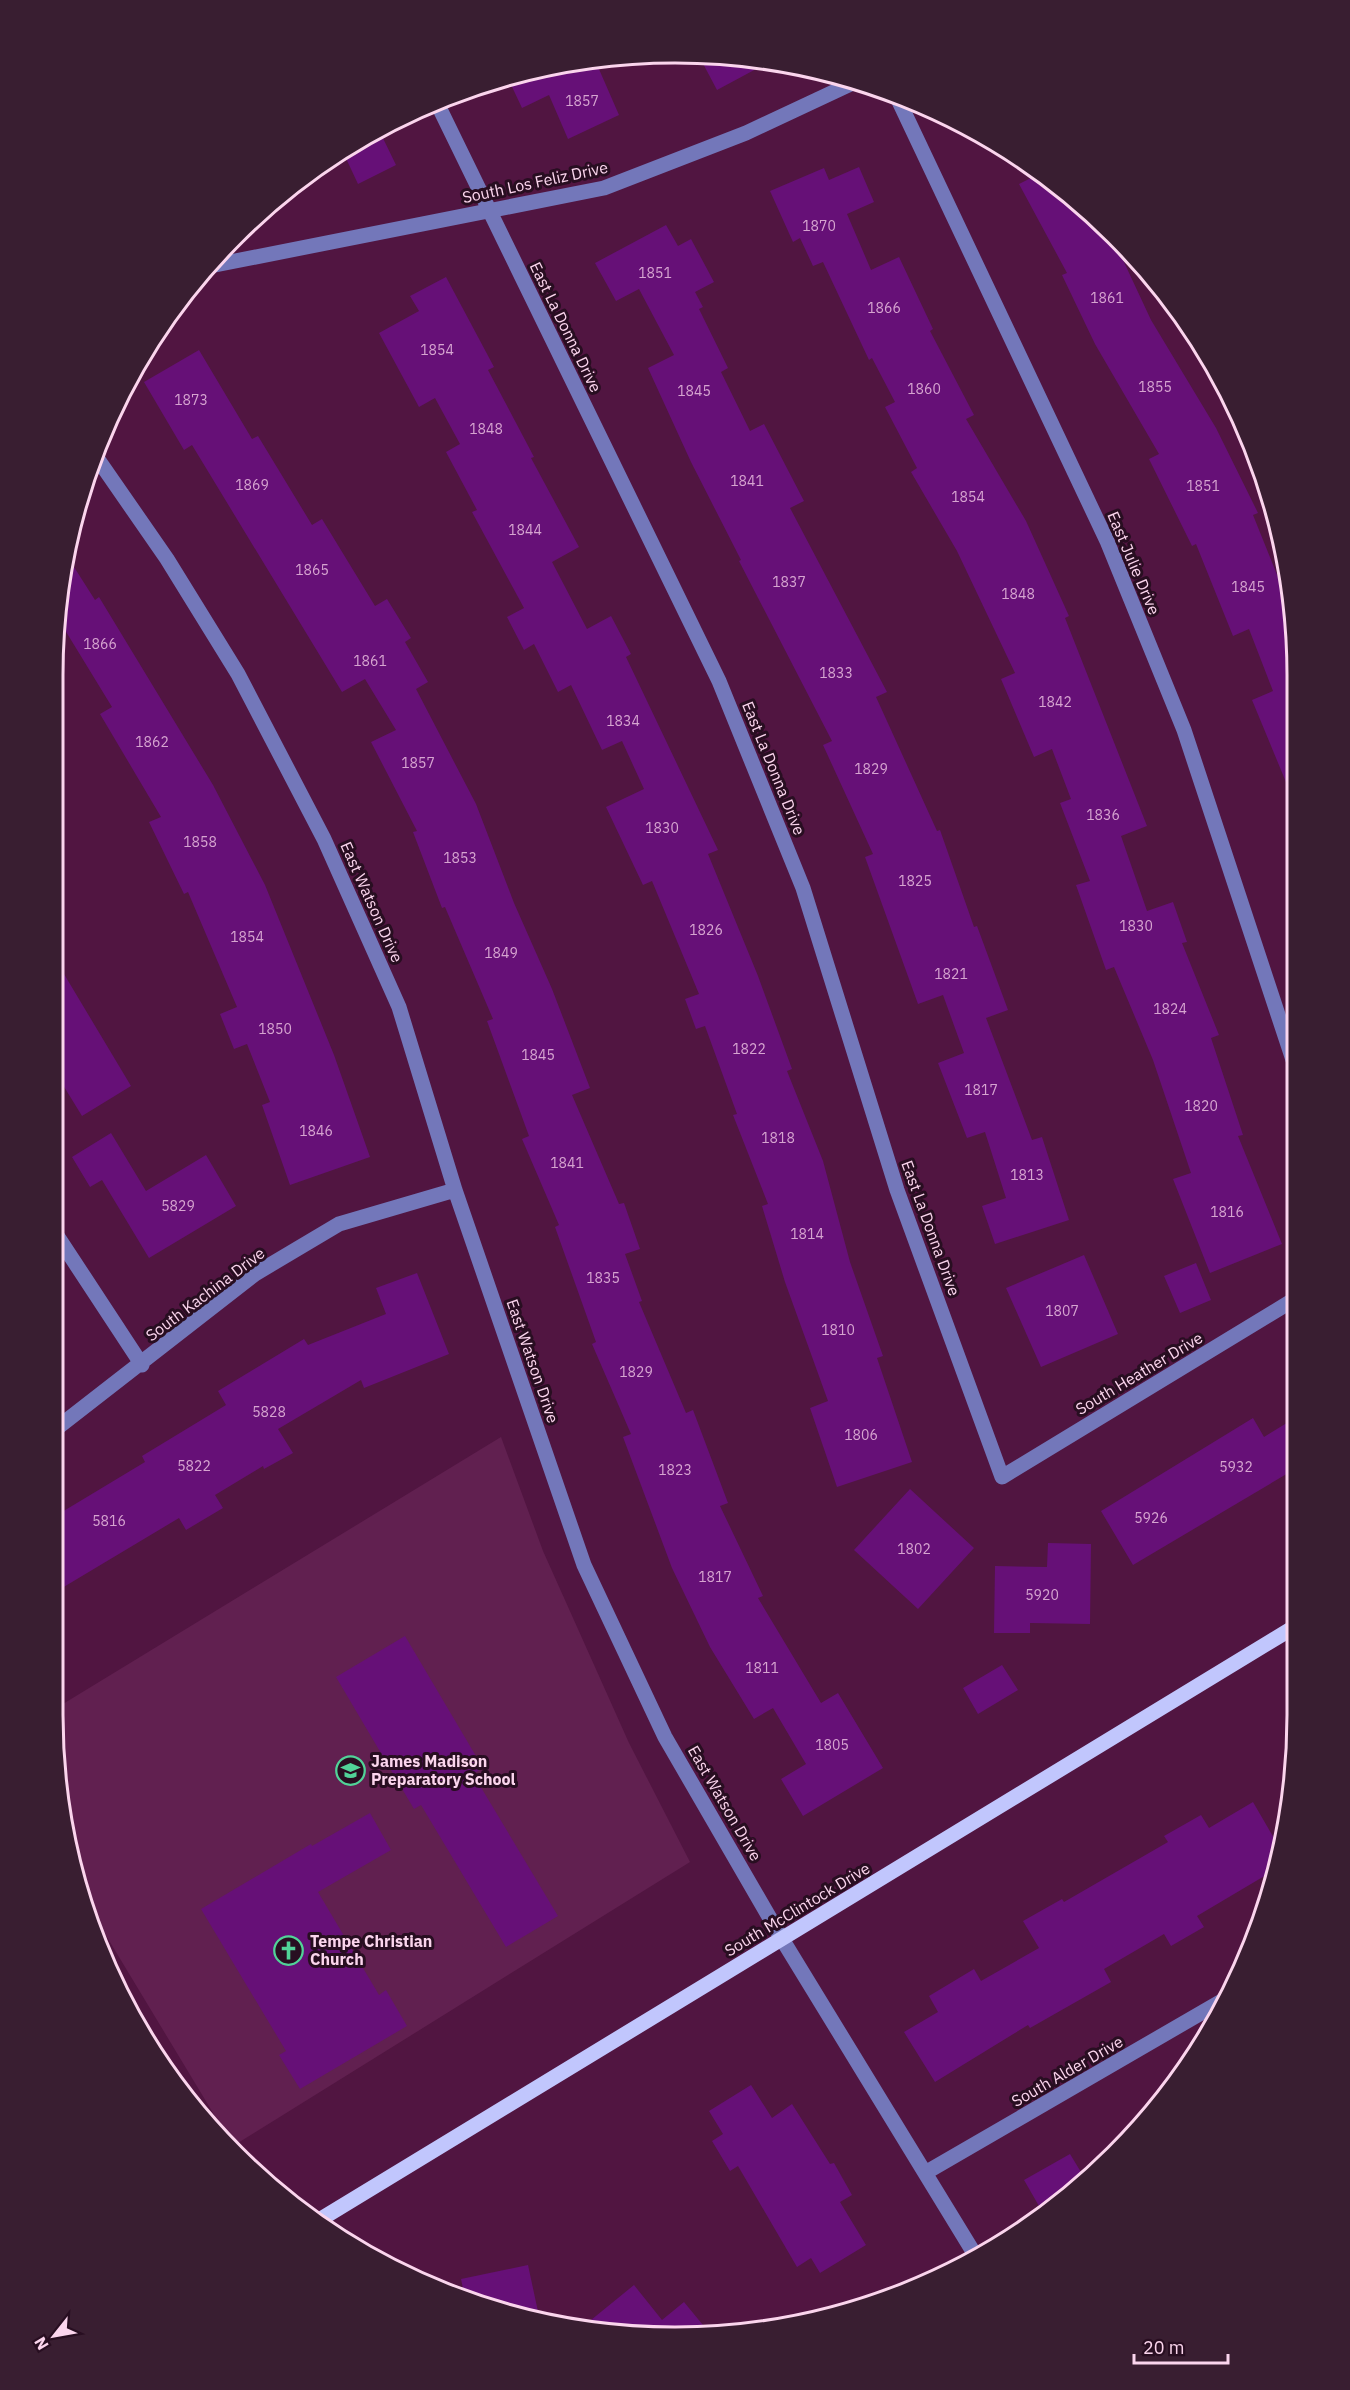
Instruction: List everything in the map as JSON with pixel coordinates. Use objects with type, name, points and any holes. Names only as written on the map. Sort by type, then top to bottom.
[{"type":"main road","name":"South McClintock Drive","points":[[325,2217],[1287,1631]]},
{"type":"street","name":"South Los Feliz Drive","points":[[222,264],[603,188],[746,134],[844,87]]},
{"type":"street","name":"East Julie Drive","points":[[902,107],[1107,542],[1166,685],[1184,730],[1287,1042]]},
{"type":"street","name":"East La Donna Drive","points":[[441,110],[719,681],[803,888],[897,1190],[1002,1477]]},
{"type":"street","name":"East Watson Drive","points":[[101,464],[167,559],[238,674],[324,839],[399,1007],[455,1190],[584,1565],[665,1737],[782,1939],[972,2250]]},
{"type":"street","name":"South Kachina Drive","points":[[63,1424],[142,1365],[255,1275],[339,1224],[455,1190]]},
{"type":"street","points":[[63,1245],[142,1365]]},
{"type":"street","name":"South Heather Drive","points":[[1002,1477],[1287,1304]]},
{"type":"street","name":"South Alder Drive","points":[[926,2174],[1213,2006]]},
{"type":"shaded area","name":"James Madison Preparatory School","points":[[501,1437],[543,1551],[629,1743],[690,1862],[238,2143],[220,2124],[101,1928],[95,1912],[75,1834],[68,1795],[64,1755],[63,1704]]},
{"type":"building","points":[[703,64],[757,68],[717,90]]},
{"type":"building","points":[[598,68],[619,115],[568,139],[549,95],[522,108],[511,86]]},
{"type":"building","points":[[383,138],[396,165],[358,184],[346,159]]},
{"type":"building","points":[[859,167],[874,202],[847,214],[871,270],[899,257],[933,329],[930,331],[974,415],[966,419],[1026,521],[1069,616],[1065,618],[1147,826],[1121,836],[1147,911],[1173,902],[1187,942],[1182,943],[1219,1035],[1211,1038],[1243,1135],[1238,1136],[1282,1244],[1210,1273],[1173,1179],[1191,1173],[1153,1060],[1114,967],[1106,970],[1076,885],[1090,881],[1060,803],[1071,799],[1052,749],[1034,757],[1001,679],[1015,673],[957,551],[911,472],[917,468],[885,407],[895,402],[872,358],[869,360],[823,262],[813,266],[800,238],[793,242],[770,191],[824,168],[829,180]]},
{"type":"building","points":[[1032,178],[1048,189],[1079,215],[1121,256],[1151,320],[1216,428],[1258,513],[1253,515],[1279,581],[1282,595],[1286,635],[1287,785],[1252,700],[1273,691],[1249,629],[1233,636],[1196,544],[1192,546],[1149,459],[1159,454],[1095,344],[1062,275],[1067,273],[1019,184]]},
{"type":"building","points":[[666,225],[678,246],[691,239],[714,282],[695,292],[703,307],[699,309],[728,368],[721,372],[750,431],[764,424],[804,501],[790,508],[887,692],[876,697],[937,831],[940,830],[974,927],[977,926],[1008,1010],[986,1018],[1032,1140],[1042,1137],[1069,1220],[995,1244],[982,1206],[1006,1198],[985,1132],[967,1138],[938,1063],[964,1053],[943,995],[918,1004],[865,857],[873,854],[823,745],[832,741],[739,561],[741,560],[691,462],[648,368],[674,355],[639,289],[616,301],[595,263]]},
{"type":"building","points":[[446,277],[494,367],[488,370],[534,457],[531,458],[579,547],[552,562],[587,629],[611,616],[631,654],[626,657],[718,850],[708,854],[758,976],[792,1069],[787,1071],[823,1161],[850,1262],[883,1356],[877,1358],[912,1462],[837,1487],[810,1408],[828,1401],[785,1282],[762,1206],[768,1204],[733,1115],[737,1114],[705,1026],[696,1029],[685,999],[699,994],[652,881],[643,885],[606,807],[644,789],[622,741],[602,750],[571,685],[558,692],[534,644],[524,650],[507,617],[524,608],[472,512],[477,510],[446,452],[460,444],[435,398],[419,407],[379,333],[419,311],[410,296]]},
{"type":"building","points":[[199,350],[252,439],[258,436],[312,525],[322,519],[375,606],[387,599],[411,638],[405,642],[428,682],[416,689],[476,804],[590,1088],[572,1095],[619,1204],[624,1203],[640,1249],[625,1254],[642,1301],[639,1302],[686,1413],[693,1410],[728,1503],[720,1506],[763,1596],[758,1598],[821,1703],[838,1693],[883,1768],[803,1816],[781,1779],[806,1764],[773,1708],[754,1719],[710,1647],[672,1568],[623,1437],[631,1434],[592,1344],[596,1342],[555,1227],[559,1225],[522,1139],[529,1136],[487,1021],[493,1019],[445,907],[442,908],[413,832],[417,831],[371,742],[396,730],[365,679],[342,692],[192,445],[184,450],[144,382]]},
{"type":"building","points":[[73,566],[95,600],[99,597],[213,785],[265,885],[334,1055],[370,1157],[290,1185],[262,1105],[270,1102],[247,1044],[234,1049],[220,1014],[237,1007],[188,892],[184,894],[149,822],[161,817],[100,714],[112,707],[65,629]]},
{"type":"building","points":[[63,972],[131,1086],[82,1116],[63,1085]]},
{"type":"building","points":[[111,1133],[146,1191],[206,1155],[236,1206],[149,1258],[102,1180],[90,1187],[72,1157]]},
{"type":"building","points":[[1084,1255],[1118,1334],[1041,1367],[1006,1288]]},
{"type":"building","points":[[1196,1263],[1211,1300],[1180,1313],[1164,1276]]},
{"type":"building","points":[[417,1273],[449,1354],[364,1388],[361,1380],[278,1429],[293,1453],[264,1469],[263,1466],[215,1495],[223,1508],[186,1530],[179,1518],[63,1587],[63,1511],[145,1462],[142,1456],[226,1405],[218,1391],[304,1339],[308,1345],[386,1314],[376,1288]]},
{"type":"building","points":[[1253,1418],[1264,1437],[1287,1423],[1287,1474],[1133,1565],[1101,1511]]},
{"type":"building","points":[[910,1489],[974,1548],[918,1609],[854,1550]]},
{"type":"building","points":[[1048,1543],[1091,1544],[1090,1624],[1030,1623],[1030,1633],[994,1633],[995,1566],[1047,1567]]},
{"type":"building","points":[[405,1636],[483,1768],[473,1774],[558,1916],[506,1947],[421,1805],[414,1809],[336,1677]]},
{"type":"building","points":[[1002,1665],[1018,1690],[978,1714],[963,1688]]},
{"type":"building","points":[[1253,1802],[1274,1838],[1265,1876],[1197,1916],[1204,1927],[1171,1946],[1164,1934],[1104,1969],[1111,1982],[1030,2028],[1028,2025],[935,2082],[904,2032],[938,2012],[929,1996],[974,1969],[981,1981],[1039,1948],[1023,1921],[1062,1899],[1064,1902],[1168,1842],[1164,1836],[1201,1815],[1209,1828]]},
{"type":"building","name":"Tempe Christian Church","points":[[370,1813],[391,1850],[318,1892],[379,1995],[386,1990],[407,2026],[300,2089],[279,2055],[286,2051],[201,1909],[311,1844],[312,1846]]},
{"type":"building","points":[[751,2085],[772,2118],[792,2104],[830,2164],[834,2163],[852,2195],[840,2202],[866,2245],[820,2273],[811,2258],[797,2267],[738,2166],[730,2171],[712,2141],[723,2134],[709,2111]]},
{"type":"building","points":[[1070,2154],[1081,2173],[1040,2207],[1024,2180]]},
{"type":"building","points":[[528,2265],[538,2311],[463,2289],[461,2279]]},
{"type":"building","points":[[634,2285],[662,2320],[684,2302],[704,2326],[635,2326],[590,2321]]},
{"type":"place","name":"James Madison Preparatory School","points":[[350,1770]]},
{"type":"place","name":"Tempe Christian Church","points":[[289,1950]]}]
